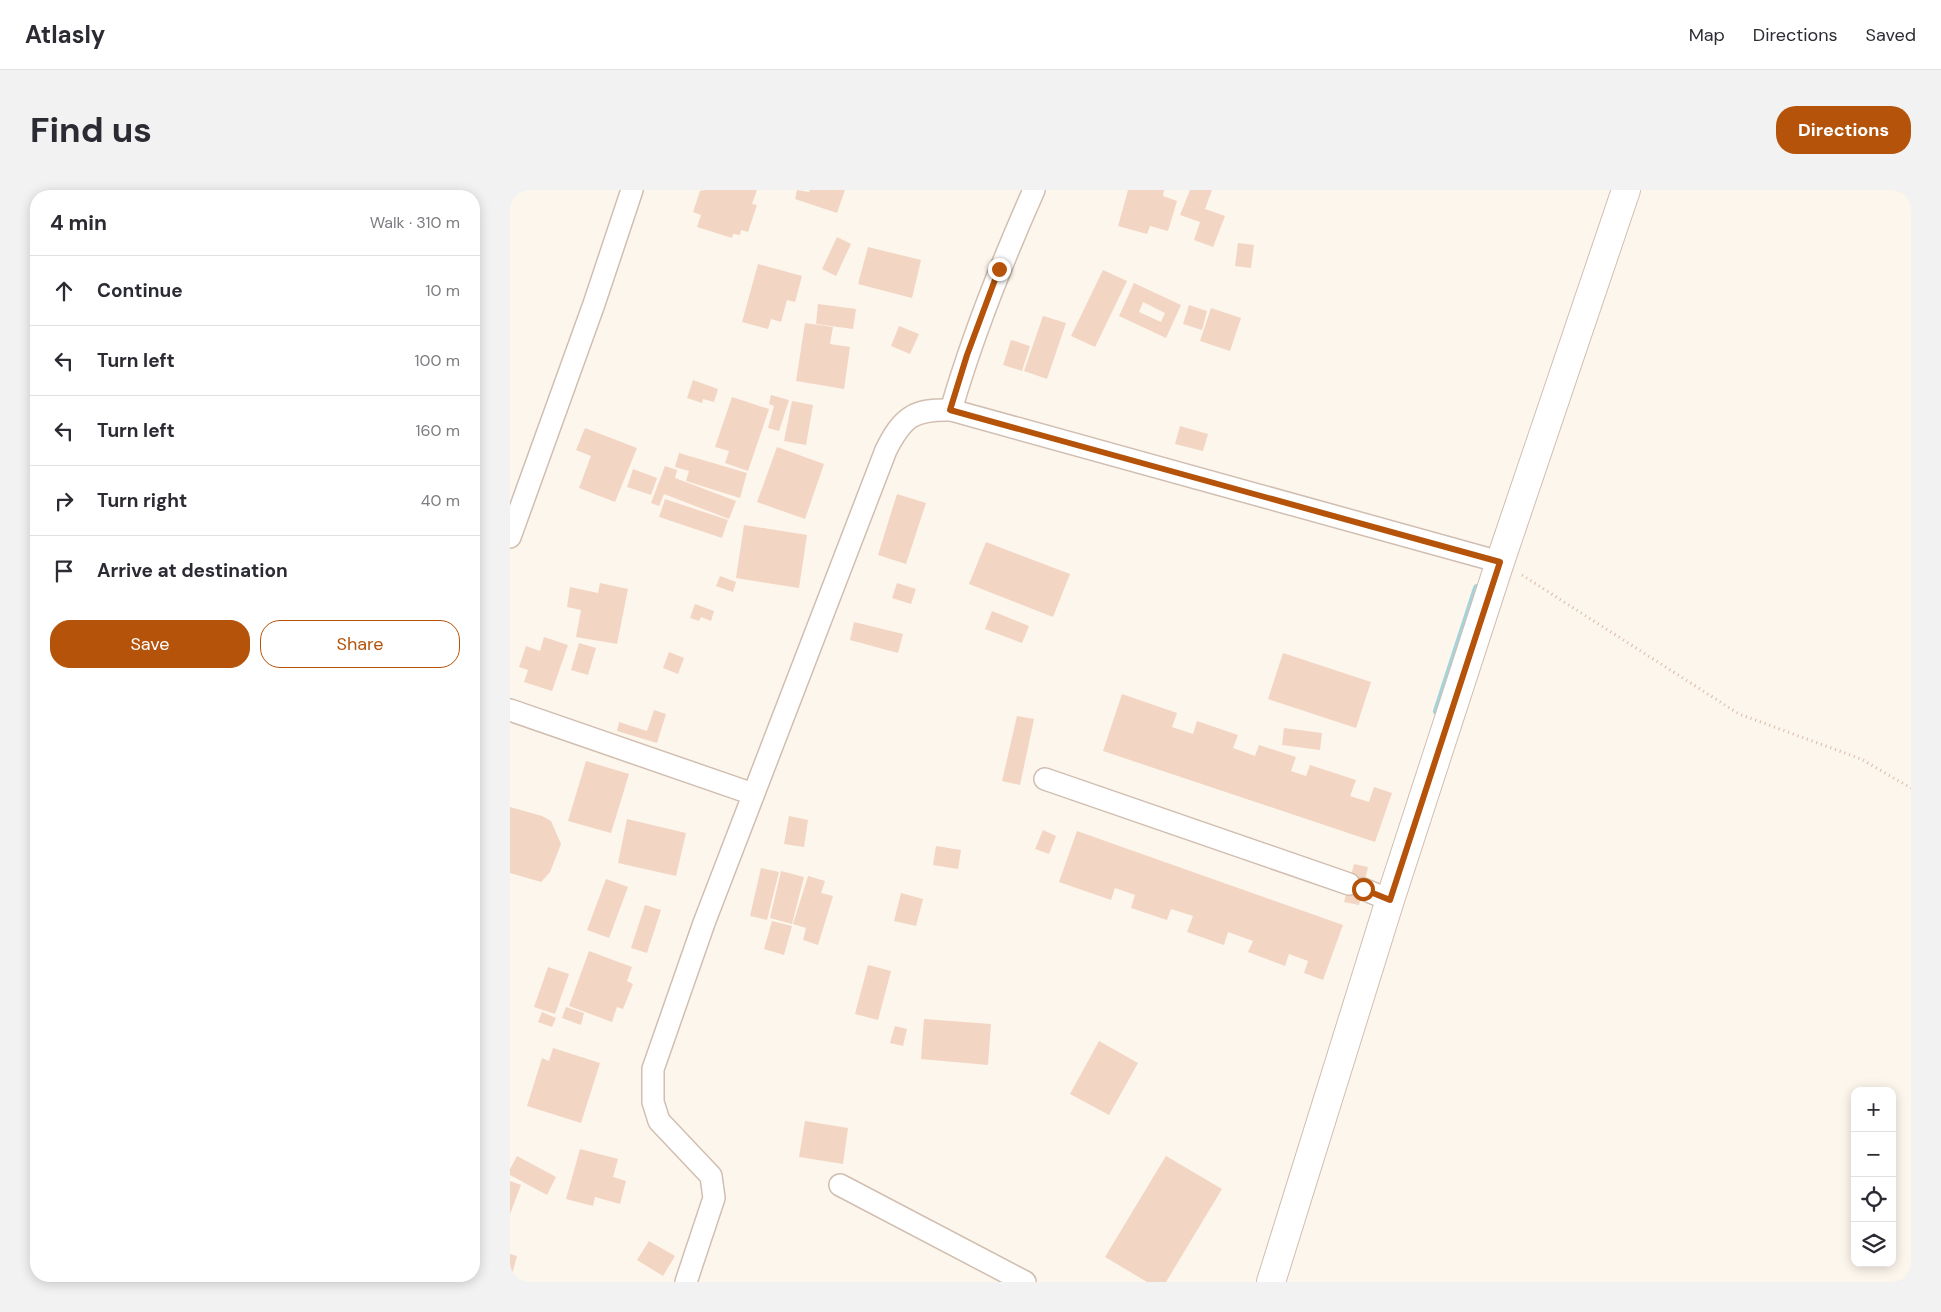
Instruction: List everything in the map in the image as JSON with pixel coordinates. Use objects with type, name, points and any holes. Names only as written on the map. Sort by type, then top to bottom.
[{"type":"street","points":[[510,537],[594,304],[632,190]]},
{"type":"street","points":[[950,410],[967,355],[999,269],[1034,190]]},
{"type":"street","points":[[1271,1282],[1390,900],[1500,562],[1626,190]]},
{"type":"street","points":[[686,1282],[714,1198],[711,1176],[659,1121],[653,1102],[653,1069],[704,923],[886,450],[896,430],[911,416],[931,410],[950,410],[1500,562]]},
{"type":"street","points":[[510,710],[753,794]]},
{"type":"street","points":[[1045,779],[1390,900]]},
{"type":"street","points":[[840,1185],[1025,1282]]},
{"type":"path","points":[[1500,562],[1739,714],[1861,759],[1911,788]]},
{"type":"building","points":[[757,190],[752,204],[757,205],[748,232],[741,230],[740,235],[733,234],[732,238],[697,227],[701,215],[693,212],[700,191]]},
{"type":"building","points":[[797,190],[809,192],[810,190],[845,190],[837,213],[795,199]]},
{"type":"building","points":[[1128,190],[1164,190],[1163,196],[1177,201],[1168,231],[1150,226],[1147,234],[1118,226]]},
{"type":"building","points":[[1190,190],[1212,190],[1205,209],[1225,216],[1213,247],[1194,240],[1200,222],[1180,215]]},
{"type":"building","points":[[837,237],[851,244],[836,276],[822,269]]},
{"type":"building","points":[[1238,243],[1254,245],[1251,268],[1235,266]]},
{"type":"building","points":[[868,247],[921,260],[912,298],[858,284]]},
{"type":"building","points":[[758,264],[802,276],[795,302],[787,300],[781,322],[771,319],[768,329],[742,322]]},
{"type":"building","points":[[1103,270],[1127,281],[1095,347],[1071,336]]},
{"type":"building","points":[[1134,283],[1181,305],[1166,338],[1119,316]],"holes":[[[1143,302],[1165,313],[1161,322],[1139,312]]]},
{"type":"building","points":[[818,304],[856,309],[853,329],[816,324]]},
{"type":"building","points":[[1189,305],[1207,311],[1202,330],[1183,324]]},
{"type":"building","points":[[1211,308],[1241,318],[1230,351],[1200,341]]},
{"type":"building","points":[[1043,316],[1066,323],[1047,379],[1024,371]]},
{"type":"building","points":[[805,323],[833,327],[830,344],[850,347],[844,389],[796,381]]},
{"type":"building","points":[[899,326],[919,334],[910,354],[891,346]]},
{"type":"building","points":[[1011,340],[1030,346],[1022,371],[1003,365]]},
{"type":"building","points":[[693,380],[718,389],[714,402],[703,399],[702,403],[687,398]]},
{"type":"building","points":[[771,395],[789,400],[779,431],[768,428],[774,406],[769,404]]},
{"type":"building","points":[[732,397],[769,409],[748,471],[725,463],[729,451],[715,447]]},
{"type":"building","points":[[792,401],[813,405],[806,445],[784,441]]},
{"type":"building","points":[[1180,426],[1208,434],[1203,451],[1175,444]]},
{"type":"building","points":[[585,428],[637,448],[615,502],[579,488],[591,456],[576,450]]},
{"type":"building","points":[[777,447],[824,464],[805,519],[757,502]]},
{"type":"building","points":[[679,453],[747,473],[740,498],[686,481],[689,471],[675,467]]},
{"type":"building","points":[[665,466],[677,470],[675,478],[736,501],[729,519],[664,494],[659,506],[651,503]]},
{"type":"building","points":[[633,469],[657,478],[651,495],[627,487]]},
{"type":"building","points":[[897,494],[926,503],[906,564],[878,555]]},
{"type":"building","points":[[665,499],[728,520],[722,538],[659,517]]},
{"type":"building","points":[[744,525],[807,535],[799,588],[736,578]]},
{"type":"building","points":[[986,542],[1070,574],[1053,617],[969,584]]},
{"type":"building","points":[[720,576],[736,582],[733,592],[716,586]]},
{"type":"building","points":[[600,583],[628,589],[617,644],[576,637],[581,610],[567,607],[570,587],[598,593]]},
{"type":"building","points":[[897,583],[916,589],[911,604],[892,598]]},
{"type":"building","points":[[695,604],[714,611],[711,621],[701,617],[699,621],[690,618]]},
{"type":"building","points":[[992,611],[1029,626],[1022,643],[985,629]]},
{"type":"building","points":[[854,622],[903,634],[898,653],[850,640]]},
{"type":"building","points":[[544,637],[568,645],[552,691],[524,682],[528,670],[519,667],[526,646],[540,651]]},
{"type":"building","points":[[579,643],[596,648],[588,675],[571,670]]},
{"type":"building","points":[[669,652],[684,658],[678,674],[663,668]]},
{"type":"building","points":[[1283,653],[1371,682],[1356,728],[1268,699]]},
{"type":"building","points":[[1122,694],[1177,713],[1172,727],[1193,734],[1197,721],[1238,735],[1233,748],[1255,756],[1259,745],[1296,757],[1291,771],[1306,776],[1310,765],[1356,780],[1350,796],[1369,802],[1374,787],[1392,793],[1375,842],[1103,751]]},
{"type":"building","points":[[654,710],[666,714],[657,743],[617,731],[619,722],[647,731]]},
{"type":"building","points":[[1017,716],[1034,719],[1020,785],[1002,781]]},
{"type":"building","points":[[1284,728],[1322,733],[1320,750],[1282,745]]},
{"type":"building","points":[[586,761],[629,774],[611,833],[568,821]]},
{"type":"building","points":[[510,807],[542,816],[551,821],[561,844],[550,872],[541,882],[510,873]]},
{"type":"building","points":[[789,816],[808,820],[804,847],[784,844]]},
{"type":"building","points":[[627,819],[686,833],[676,876],[618,863]]},
{"type":"building","points":[[1043,830],[1056,836],[1049,854],[1035,849]]},
{"type":"building","points":[[1077,831],[1343,925],[1323,980],[1304,973],[1308,961],[1289,954],[1285,966],[1248,952],[1253,941],[1228,932],[1224,945],[1187,932],[1193,916],[1171,909],[1167,920],[1131,908],[1135,895],[1115,888],[1111,900],[1059,882]]},
{"type":"building","points":[[936,846],[961,850],[958,869],[933,865]]},
{"type":"building","points":[[1354,864],[1368,867],[1359,905],[1344,902]]},
{"type":"building","points":[[761,868],[779,872],[767,920],[750,916]]},
{"type":"building","points":[[781,871],[804,877],[792,924],[770,918]]},
{"type":"building","points":[[808,876],[825,881],[821,893],[833,896],[818,945],[803,940],[806,928],[793,924]]},
{"type":"building","points":[[606,879],[628,887],[609,938],[587,930]]},
{"type":"building","points":[[901,893],[923,899],[916,926],[894,921]]},
{"type":"building","points":[[645,905],[661,910],[647,953],[631,948]]},
{"type":"building","points":[[772,921],[792,926],[784,955],[764,949]]},
{"type":"building","points":[[589,951],[632,967],[627,981],[633,984],[623,1009],[617,1007],[612,1022],[569,1006]]},
{"type":"building","points":[[868,965],[891,971],[878,1020],[855,1014]]},
{"type":"building","points":[[548,967],[569,974],[555,1014],[534,1007]]},
{"type":"building","points":[[566,1007],[584,1013],[581,1025],[562,1018]]},
{"type":"building","points":[[542,1012],[556,1018],[552,1027],[538,1022]]},
{"type":"building","points":[[924,1019],[991,1024],[988,1065],[921,1059]]},
{"type":"building","points":[[895,1026],[907,1029],[903,1046],[890,1043]]},
{"type":"building","points":[[1099,1041],[1138,1063],[1109,1115],[1070,1094]]},
{"type":"building","points":[[553,1048],[600,1063],[581,1123],[527,1106],[542,1058],[549,1061]]},
{"type":"building","points":[[805,1121],[848,1128],[843,1164],[799,1157]]},
{"type":"building","points":[[580,1149],[618,1159],[613,1177],[626,1181],[620,1204],[595,1197],[593,1206],[566,1199]]},
{"type":"building","points":[[517,1156],[556,1177],[547,1195],[510,1175],[510,1169]]},
{"type":"building","points":[[1166,1156],[1222,1189],[1166,1282],[1147,1282],[1105,1257]]},
{"type":"building","points":[[510,1181],[521,1185],[510,1214]]},
{"type":"building","points":[[649,1241],[675,1256],[663,1276],[637,1260]]},
{"type":"building","points":[[510,1254],[517,1256],[511,1278],[510,1278]]},
{"type":"waterway","points":[[1437,711],[1477,588]]},
{"type":"route","points":[[999,269],[967,355],[950,410],[1500,562],[1390,900],[1363,889]]}]
